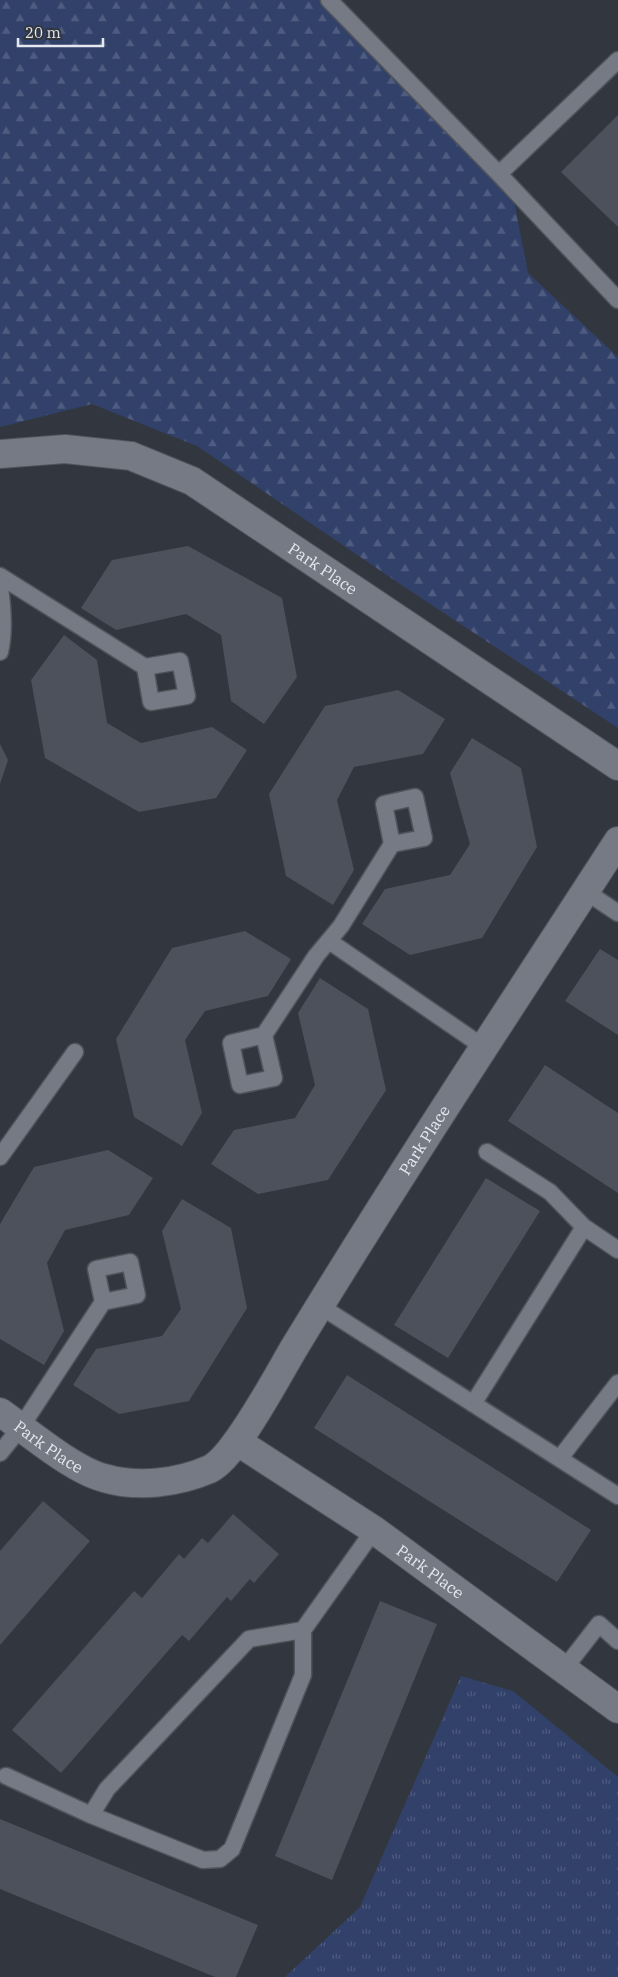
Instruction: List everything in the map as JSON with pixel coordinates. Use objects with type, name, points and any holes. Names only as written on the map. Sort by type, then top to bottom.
[{"type":"street","name":"Park Place","points":[[0,454],[65,449],[131,456],[192,481],[618,766]]},
{"type":"street","name":"Park Place","points":[[10,1420],[64,1458],[102,1478],[141,1484],[179,1479],[213,1468],[238,1442],[320,1306],[618,841]]},
{"type":"street","name":"Park Place","points":[[238,1442],[374,1530],[618,1709]]},
{"type":"lane","points":[[329,0],[499,174],[618,300]]},
{"type":"lane","points":[[499,174],[618,60]]},
{"type":"lane","points":[[0,576],[145,667]]},
{"type":"lane","points":[[0,588],[3,618],[0,652]]},
{"type":"lane","points":[[264,1035],[392,844]]},
{"type":"lane","points":[[585,891],[618,913]]},
{"type":"lane","points":[[328,941],[485,1048]]},
{"type":"lane","points":[[0,1157],[76,1052]]},
{"type":"lane","points":[[487,1152],[550,1192],[584,1227],[618,1250]]},
{"type":"lane","points":[[473,1404],[584,1227]]},
{"type":"lane","points":[[0,1453],[10,1420],[103,1302]]},
{"type":"lane","points":[[320,1306],[618,1496]]},
{"type":"lane","points":[[560,1458],[618,1383]]},
{"type":"lane","points":[[6,1776],[91,1815],[203,1860],[220,1859],[232,1849],[303,1675],[304,1630],[374,1530]]},
{"type":"lane","points":[[564,1669],[599,1624],[618,1641]]},
{"type":"lane","points":[[91,1815],[107,1789],[249,1640],[304,1630]]},
{"type":"green space","points":[[0,0],[328,0],[512,191],[528,273],[618,357],[618,728],[400,584],[197,446],[92,404],[0,427]]},
{"type":"green space","points":[[461,1676],[513,1691],[618,1777],[618,1977],[285,1977],[360,1907]]},
{"type":"building","points":[[618,115],[618,227],[561,172]]},
{"type":"building","points":[[188,546],[282,598],[297,677],[264,724],[231,701],[221,635],[186,614],[116,630],[81,608],[112,560]]},
{"type":"building","points":[[64,635],[97,660],[107,723],[141,743],[212,727],[247,750],[216,798],[139,812],[45,758],[31,680]]},
{"type":"building","points":[[398,690],[445,719],[423,754],[354,767],[337,800],[354,870],[333,905],[286,876],[269,794],[325,706]]},
{"type":"building","points":[[472,738],[521,768],[537,847],[482,938],[410,955],[362,924],[385,889],[450,875],[470,844],[450,773]]},
{"type":"building","points":[[0,744],[8,760],[0,784]]},
{"type":"building","points":[[245,931],[291,959],[268,996],[205,1011],[185,1040],[202,1113],[182,1146],[134,1117],[116,1039],[172,948]]},
{"type":"building","points":[[600,949],[618,960],[618,1035],[565,1001]]},
{"type":"building","points":[[320,978],[368,1009],[386,1090],[328,1180],[258,1194],[211,1164],[234,1130],[295,1118],[315,1085],[298,1013]]},
{"type":"building","points":[[545,1065],[618,1113],[618,1193],[508,1121]]},
{"type":"building","points":[[108,1150],[153,1178],[129,1215],[65,1230],[47,1263],[64,1331],[44,1365],[0,1339],[0,1224],[34,1167]]},
{"type":"building","points":[[486,1178],[540,1211],[448,1358],[394,1325]]},
{"type":"building","points":[[182,1199],[231,1228],[247,1308],[189,1401],[119,1414],[73,1385],[96,1349],[162,1336],[181,1309],[162,1231]]},
{"type":"building","points":[[347,1375],[591,1530],[557,1582],[314,1428]]},
{"type":"building","points":[[43,1501],[90,1541],[0,1645],[0,1551]]},
{"type":"building","points":[[233,1514],[279,1554],[254,1583],[250,1579],[231,1601],[227,1597],[189,1641],[182,1635],[61,1773],[12,1730],[134,1591],[142,1598],[179,1554],[184,1559],[202,1538],[208,1543]]},
{"type":"building","points":[[380,1601],[437,1624],[332,1880],[275,1856]]},
{"type":"building","points":[[0,1819],[258,1925],[236,1977],[215,1977],[0,1889]]}]
